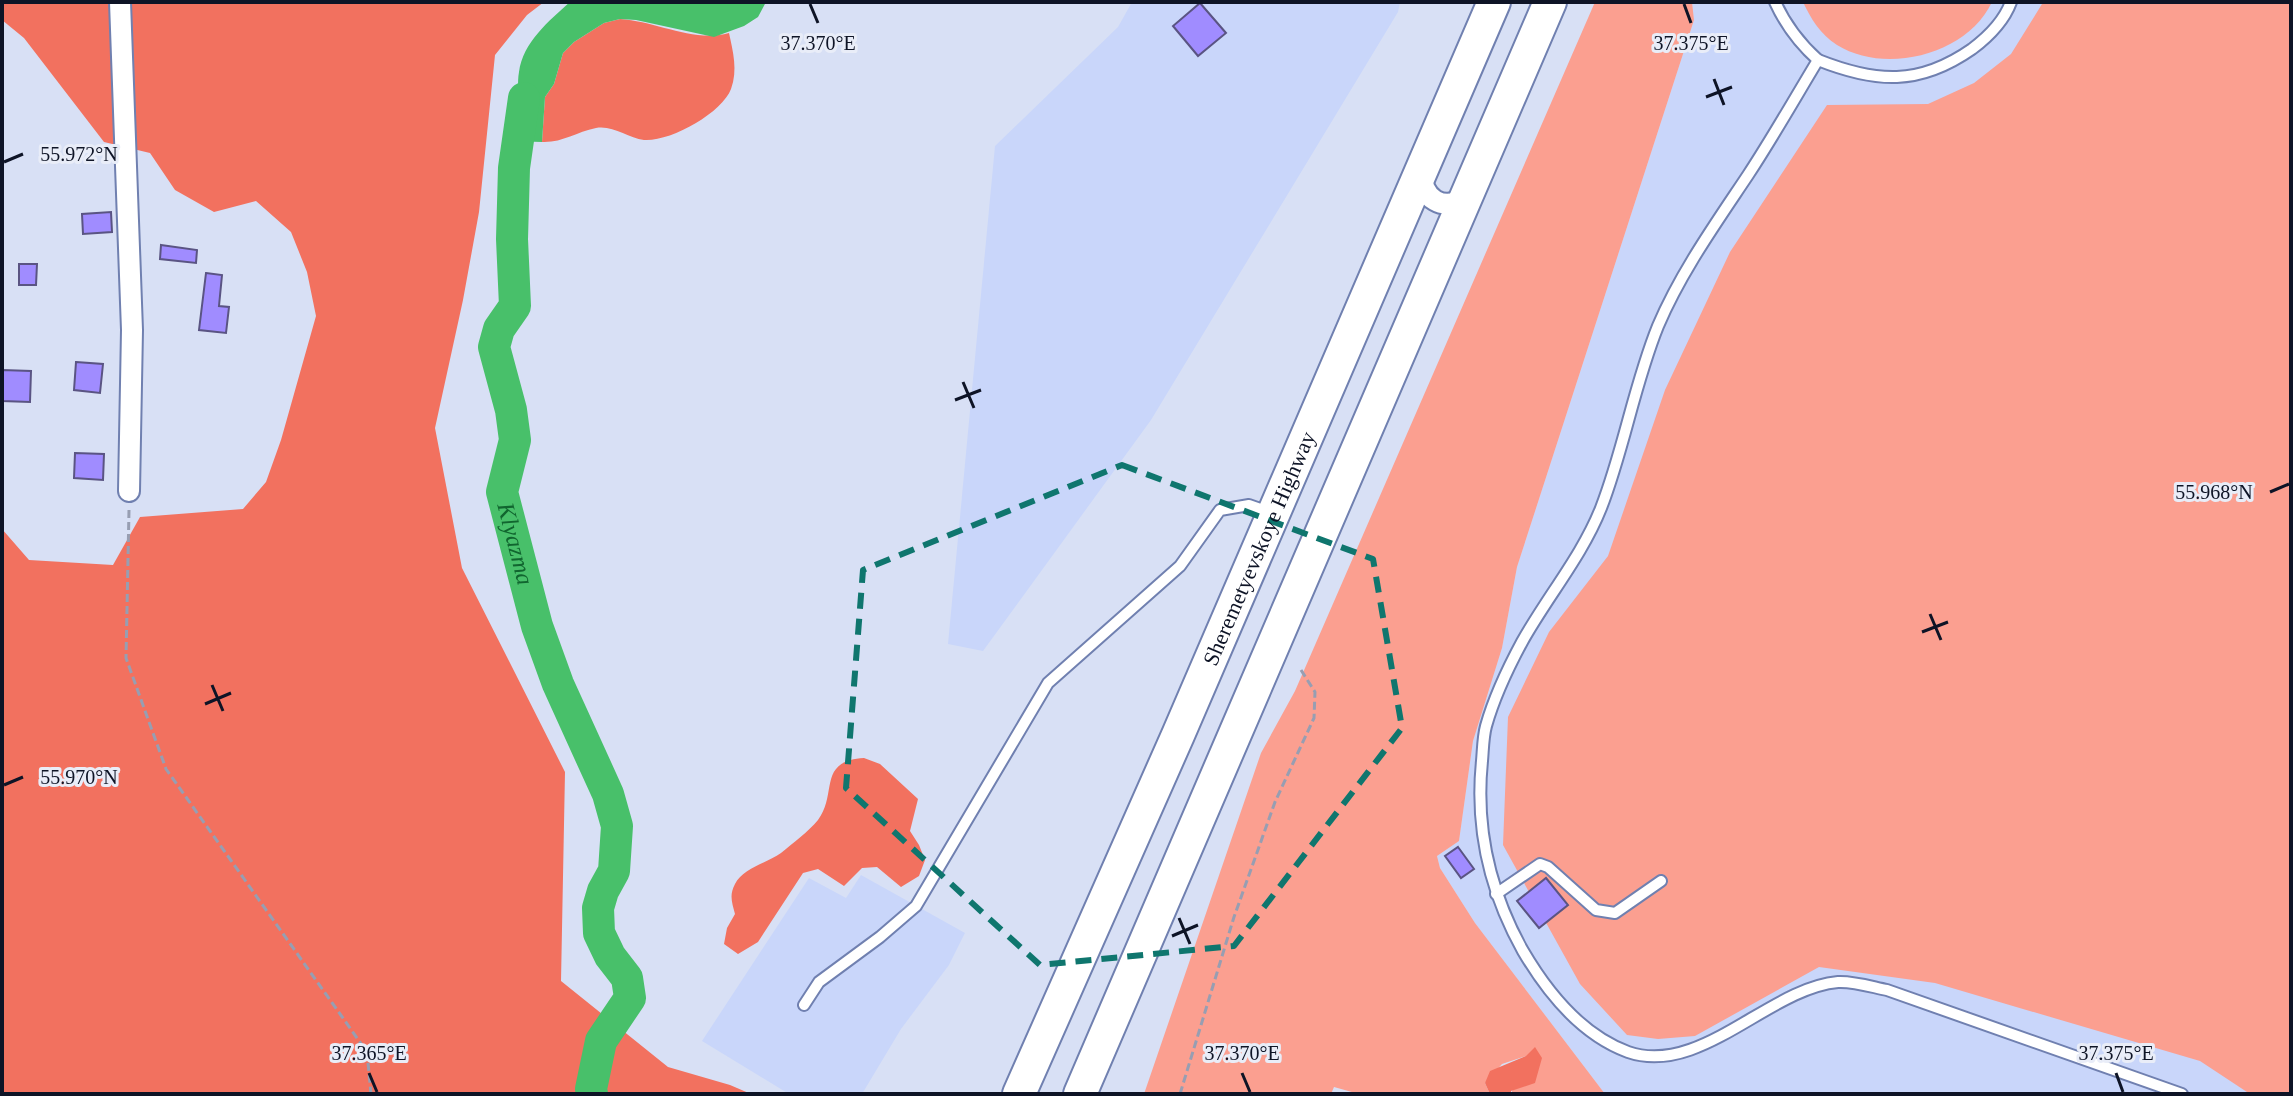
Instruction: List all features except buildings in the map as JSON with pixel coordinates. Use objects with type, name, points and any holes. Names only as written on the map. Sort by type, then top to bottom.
[{"type":"main road","name":"Sheremetyevskoye Highway","points":[[1019,1094],[1494,2]]},
{"type":"main road","points":[[1080,1094],[1550,2]]},
{"type":"street","points":[[120,2],[132,330],[129,491]]},
{"type":"street","points":[[1422,170],[1421,182],[1425,193],[1433,201],[1456,203],[1465,197],[1471,187]]},
{"type":"lane","points":[[1775,2],[1798,42],[1818,60],[1843,70],[1884,78],[1927,73],[1951,63],[1981,43],[1995,29],[2011,2]]},
{"type":"lane","points":[[1818,60],[1785,119],[1687,269],[1659,325],[1599,512],[1521,643],[1486,728],[1479,797],[1481,830],[1496,894],[1513,933],[1536,972],[1563,1006],[1595,1034],[1629,1052],[1655,1056],[1682,1052],[1720,1036],[1788,998],[1840,982],[1887,990],[2182,1094]]},
{"type":"lane","points":[[804,1005],[819,982],[916,906],[1048,683],[1180,566],[1220,510],[1249,505],[1272,514]]},
{"type":"lane","points":[[1496,894],[1540,864],[1548,867],[1596,910],[1615,913],[1661,881]]},
{"type":"path","points":[[129,491],[126,658],[166,769],[367,1052],[371,1094]]},
{"type":"path","points":[[1180,1094],[1234,917],[1275,802],[1314,718],[1315,692],[1301,670]]},
{"type":"highlighted area","points":[[1122,465],[1373,559],[1402,728],[1234,946],[1040,965],[846,788],[863,570]]},
{"type":"shaded area","points":[[2,2],[544,2],[527,15],[495,55],[479,212],[435,428],[462,568],[565,772],[561,981],[668,1067],[751,1094],[2,1094],[2,529],[29,560],[113,565],[140,517],[243,509],[266,482],[316,316],[307,272],[291,232],[256,201],[214,212],[175,190],[150,153],[104,142],[24,38],[2,20]]},
{"type":"shaded area","points":[[570,2],[766,2],[758,17],[744,26],[714,37],[636,20],[620,19],[604,23],[563,53],[554,84],[545,97],[542,142],[508,141],[517,104],[521,61],[538,33]]},
{"type":"shaded area","points":[[1132,2],[1400,2],[1398,12],[1151,420],[983,651],[948,644],[995,146],[1118,27]]},
{"type":"shaded area","points":[[1595,2],[1692,2],[1694,20],[1517,567],[1502,648],[1473,741],[1459,841],[1437,856],[1440,868],[1475,923],[1605,1094],[1511,1094],[1526,1056],[1502,1064],[1485,1083],[1490,1094],[1359,1094],[1334,1087],[1331,1094],[1144,1094],[1261,753],[1295,691]]},
{"type":"shaded area","points":[[1692,2],[2291,2],[2291,1094],[1605,1094],[1475,923],[1440,868],[1437,856],[1459,841],[1473,741],[1502,648],[1517,567],[1694,20]]},
{"type":"shaded area","points":[[1803,2],[1992,2],[1980,20],[1945,47],[1901,59],[1856,54],[1837,45],[1817,26]]},
{"type":"shaded area","points":[[2291,2],[2291,1094],[2250,1094],[2200,1061],[1935,983],[1819,967],[1695,1036],[1658,1039],[1627,1035],[1580,984],[1503,845],[1508,717],[1549,632],[1608,556],[1665,390],[1730,252],[1827,105],[1928,104],[1974,83],[2011,54],[2042,4]]},
{"type":"shaded area","points":[[620,19],[702,35],[729,33],[734,75],[726,98],[694,124],[655,139],[638,139],[602,128],[542,142],[545,97],[554,84],[563,53],[604,23]]},
{"type":"shaded area","points":[[864,758],[880,764],[918,799],[910,831],[925,860],[919,876],[901,887],[877,867],[862,868],[844,886],[818,869],[803,873],[758,942],[738,954],[724,944],[727,928],[735,914],[732,895],[735,884],[744,874],[781,853],[810,829],[824,810],[834,772],[849,760]]},
{"type":"shaded area","points":[[861,875],[965,933],[949,965],[901,1029],[862,1094],[789,1094],[702,1041],[809,878],[846,898]]},
{"type":"shaded area","points":[[1535,1047],[1542,1058],[1535,1083],[1511,1091],[1511,1094],[1490,1094],[1485,1083],[1490,1071],[1526,1056]]},
{"type":"waterway","name":"Klyazma","points":[[524,98],[514,168],[512,239],[515,306],[499,329],[494,347],[511,410],[515,440],[502,492],[537,626],[558,684],[608,794],[617,826],[614,871],[598,908],[599,933],[610,956],[627,978],[630,998],[601,1041],[592,1094]]}]
